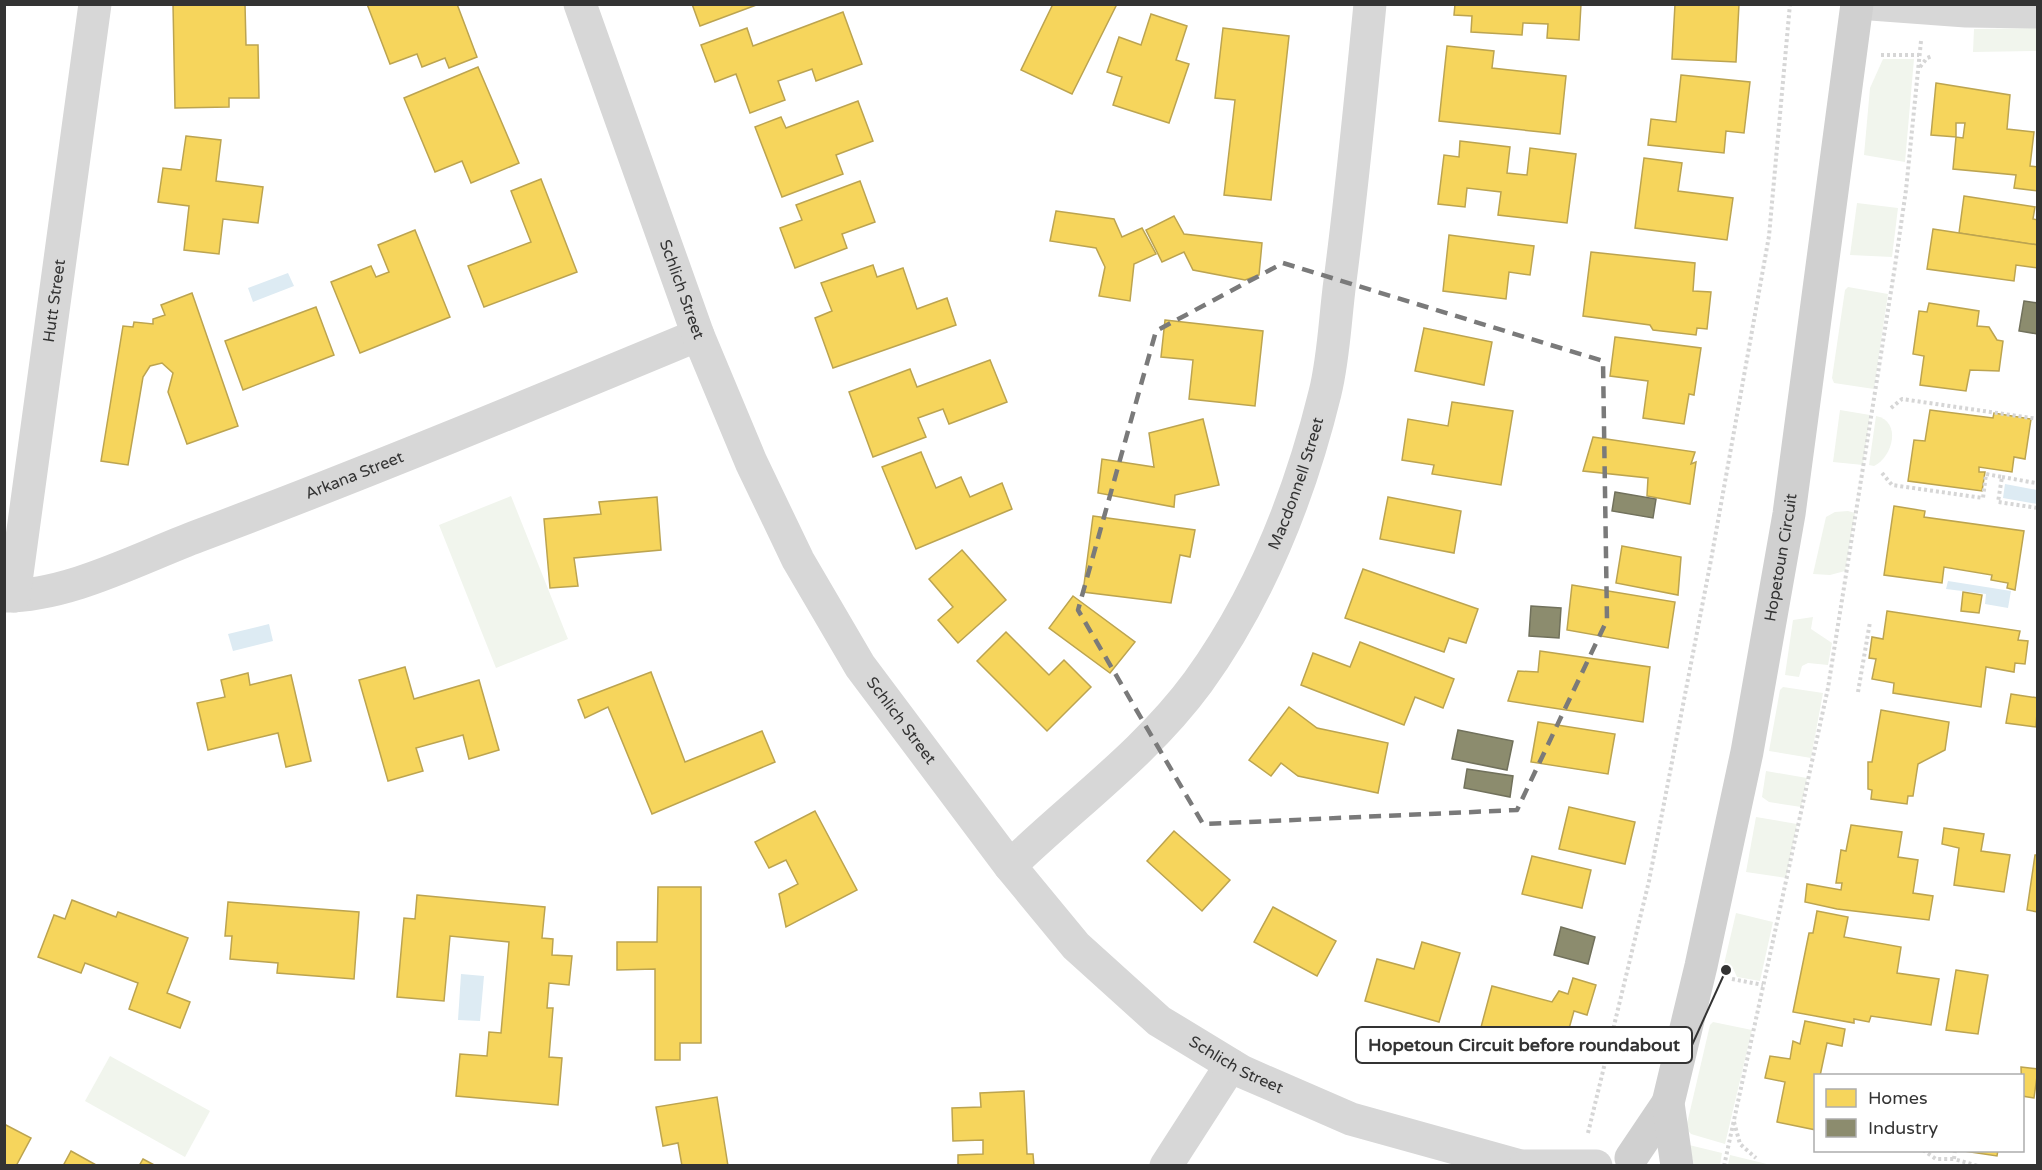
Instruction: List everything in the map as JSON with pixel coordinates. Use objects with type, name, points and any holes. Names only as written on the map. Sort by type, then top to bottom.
[{"type":"main road","name":"Hopetoun Circuit","points":[[1625,1162],[1668,1102],[1699,977],[1747,752],[1790,506],[1857,4]]},
{"type":"main road","name":"Hopetoun Circuit","points":[[1668,1102],[1677,1166]]},
{"type":"main road","points":[[1625,1162],[1654,1155],[1677,1166]]},
{"type":"street","name":"Hutt Street","points":[[9,596],[96,4]]},
{"type":"street","name":"Schlich Street","points":[[580,4],[698,335],[751,462],[798,560],[860,666],[1010,866],[1076,946],[1159,1021],[1231,1065],[1351,1119],[1520,1166]]},
{"type":"street","name":"Macdonnell Street","points":[[1010,866],[1055,822],[1147,742],[1197,683],[1239,620],[1275,546],[1302,476],[1326,390],[1352,189],[1370,4]]},
{"type":"street","points":[[1870,4],[1923,9],[2037,12]]},
{"type":"street","name":"Arkana Street","points":[[9,596],[39,595],[118,567],[331,486],[698,335]]},
{"type":"street","points":[[1166,1166],[1231,1065]]},
{"type":"street","points":[[1525,1166],[1596,1166]]},
{"type":"path","points":[[1578,1165],[1592,1122],[1649,881],[1709,571],[1769,236],[1790,4]]},
{"type":"path","points":[[1724,1166],[1825,707],[1892,287],[1923,9]]},
{"type":"path","points":[[1918,70],[1927,58],[1932,56]]},
{"type":"path","points":[[1891,408],[1902,399],[2037,419]]},
{"type":"path","points":[[1882,473],[1892,484],[1983,498],[1986,474],[2037,483],[2037,476]]},
{"type":"path","points":[[2002,477],[1998,502],[2037,508]]},
{"type":"path","points":[[1858,692],[1870,622]]},
{"type":"path","points":[[1734,1118],[1740,1144],[1756,1158]]},
{"type":"path","points":[[1926,1152],[1936,1160],[1954,1159],[1978,1166]]},
{"type":"path","points":[[1954,1159],[1955,1152]]},
{"type":"highlighted area","points":[[1283,263],[1603,361],[1607,620],[1517,810],[1203,824],[1078,610],[1156,331]]},
{"type":"shaded area","points":[[2037,28],[2037,51],[1973,52],[1974,29]]},
{"type":"shaded area","points":[[1883,59],[1914,59],[1905,162],[1864,155],[1870,88]]},
{"type":"shaded area","points":[[1857,203],[1898,208],[1892,257],[1850,255]]},
{"type":"shaded area","points":[[288,273],[294,286],[253,302],[248,288]]},
{"type":"shaded area","points":[[1848,287],[1888,294],[1874,389],[1834,383],[1832,378],[1845,290]]},
{"type":"shaded area","points":[[1840,410],[1870,415],[1863,465],[1833,462]]},
{"type":"shaded area","points":[[1876,416],[1884,419],[1889,425],[1892,440],[1886,455],[1874,466],[1869,465]]},
{"type":"shaded area","points":[[2005,484],[2037,490],[2037,504],[2003,498]]},
{"type":"shaded area","points":[[511,496],[568,639],[496,668],[439,525]]},
{"type":"shaded area","points":[[1835,512],[1855,513],[1845,571],[1830,575],[1813,574],[1826,517]]},
{"type":"shaded area","points":[[1948,581],[2011,591],[2008,608],[1985,604],[1986,594],[1946,589]]},
{"type":"shaded area","points":[[1813,617],[1811,629],[1832,643],[1828,665],[1808,663],[1802,666],[1799,677],[1785,675],[1793,620]]},
{"type":"shaded area","points":[[269,624],[273,641],[233,651],[228,634]]},
{"type":"shaded area","points":[[1783,687],[1823,693],[1811,758],[1769,751],[1780,690]]},
{"type":"shaded area","points":[[1766,771],[1807,778],[1801,807],[1769,802],[1762,797]]},
{"type":"shaded area","points":[[1756,817],[1797,824],[1786,878],[1746,872]]},
{"type":"shaded area","points":[[1736,913],[1773,922],[1760,981],[1737,977],[1732,966],[1724,964]]},
{"type":"shaded area","points":[[461,974],[484,976],[480,1021],[458,1020]]},
{"type":"shaded area","points":[[1713,1022],[1752,1030],[1725,1144],[1691,1134],[1686,1128],[1710,1025]]},
{"type":"shaded area","points":[[110,1056],[210,1111],[185,1157],[85,1101]]},
{"type":"shaded area","points":[[1689,1145],[1722,1153],[1720,1165],[1694,1165]]},
{"type":"shaded area","points":[[1730,1155],[1771,1165],[1728,1165]]},
{"type":"building: Homes","points":[[173,4],[245,4],[246,45],[258,45],[259,98],[229,98],[229,107],[175,108]]},
{"type":"building: Homes","points":[[367,4],[457,4],[477,57],[449,68],[445,58],[422,67],[417,54],[390,64]]},
{"type":"building: Homes","points":[[692,4],[759,4],[700,26]]},
{"type":"building: Homes","points":[[1053,4],[1117,4],[1072,94],[1021,70]]},
{"type":"building: Homes","points":[[1455,4],[1581,4],[1579,40],[1547,38],[1548,24],[1523,23],[1522,35],[1471,32],[1472,16],[1454,15]]},
{"type":"building: Homes","points":[[1675,4],[1739,4],[1736,62],[1672,59]]},
{"type":"building: Homes","points":[[843,12],[862,64],[816,81],[812,69],[778,81],[785,100],[750,113],[736,74],[715,82],[701,45],[747,28],[753,46]]},
{"type":"building: Homes","points":[[1151,14],[1187,26],[1176,60],[1189,64],[1169,123],[1113,105],[1122,77],[1107,72],[1119,37],[1141,45]]},
{"type":"building: Homes","points":[[1223,28],[1289,36],[1271,200],[1224,195],[1235,100],[1215,98]]},
{"type":"building: Homes","points":[[1447,46],[1494,51],[1492,68],[1566,76],[1560,134],[1439,121]]},
{"type":"building: Homes","points":[[478,67],[519,163],[471,183],[462,161],[435,172],[404,98]]},
{"type":"building: Homes","points":[[1681,75],[1750,82],[1744,133],[1726,131],[1724,153],[1648,145],[1651,119],[1676,122]]},
{"type":"building: Homes","points":[[1936,83],[2010,95],[2007,129],[2034,132],[2030,166],[2038,167],[2038,191],[2014,188],[2016,175],[1953,169],[1956,137],[1931,135]],"holes":[[[1956,123],[1965,123],[1963,138],[1956,137]]]},
{"type":"building: Homes","points":[[858,101],[873,141],[836,155],[843,174],[782,197],[755,127],[781,117],[786,128]]},
{"type":"building: Homes","points":[[186,136],[221,140],[216,181],[263,187],[258,223],[223,219],[219,254],[184,250],[189,206],[158,202],[163,168],[181,170]]},
{"type":"building: Homes","points":[[1460,141],[1510,147],[1507,173],[1527,175],[1530,148],[1576,154],[1567,223],[1498,215],[1501,192],[1467,188],[1465,207],[1438,204],[1444,155],[1459,157]]},
{"type":"building: Homes","points":[[1644,158],[1682,163],[1678,191],[1733,198],[1727,240],[1635,228]]},
{"type":"building: Homes","points":[[541,179],[577,272],[484,307],[468,266],[531,242],[511,191]]},
{"type":"building: Homes","points":[[860,181],[875,222],[842,234],[847,248],[795,268],[780,228],[802,220],[796,205]]},
{"type":"building: Homes","points":[[1964,196],[2035,207],[2033,219],[2038,220],[2038,245],[1959,233]]},
{"type":"building: Homes","points":[[1056,211],[1114,219],[1122,237],[1142,228],[1156,254],[1134,264],[1130,301],[1099,296],[1105,267],[1096,248],[1050,241]]},
{"type":"building: Homes","points":[[1174,216],[1184,234],[1262,243],[1259,275],[1245,280],[1193,270],[1184,252],[1162,262],[1146,230]]},
{"type":"building: Homes","points":[[1933,229],[2038,245],[2038,268],[2016,265],[2014,281],[1927,269]]},
{"type":"building: Homes","points":[[415,230],[450,317],[360,353],[331,282],[371,266],[376,277],[389,272],[378,245]]},
{"type":"building: Homes","points":[[1449,235],[1534,246],[1530,275],[1509,272],[1506,299],[1443,291]]},
{"type":"building: Homes","points":[[1591,252],[1695,263],[1693,291],[1711,292],[1707,329],[1697,328],[1696,335],[1653,330],[1650,325],[1583,316]]},
{"type":"building: Homes","points":[[873,265],[877,277],[903,268],[917,309],[947,298],[956,325],[833,368],[815,318],[832,311],[821,283]]},
{"type":"building: Homes","points":[[192,293],[238,426],[187,444],[168,392],[173,373],[162,363],[150,366],[143,377],[128,465],[101,461],[123,326],[133,327],[134,322],[153,324],[153,319],[165,315],[161,305]]},
{"type":"building: Homes","points":[[1929,303],[1979,311],[1977,326],[1989,327],[1997,340],[2003,341],[1999,371],[1970,370],[1966,391],[1920,385],[1924,356],[1913,354],[1919,311],[1927,312]]},
{"type":"building: Homes","points":[[316,307],[334,355],[243,390],[225,341]]},
{"type":"building: Homes","points":[[1165,320],[1263,331],[1255,406],[1189,399],[1193,360],[1161,357]]},
{"type":"building: Homes","points":[[1424,328],[1492,342],[1484,385],[1415,371]]},
{"type":"building: Homes","points":[[1615,337],[1701,348],[1694,395],[1689,394],[1684,424],[1643,418],[1648,381],[1610,376]]},
{"type":"building: Homes","points":[[990,360],[1007,402],[949,424],[943,409],[918,418],[926,437],[873,457],[849,392],[910,369],[917,387]]},
{"type":"building: Homes","points":[[1452,402],[1513,411],[1501,485],[1432,474],[1434,465],[1402,460],[1408,419],[1448,426]]},
{"type":"building: Homes","points":[[1930,410],[1993,418],[1994,413],[2031,419],[2025,459],[2014,457],[2012,472],[1979,467],[1979,472],[1985,472],[1982,491],[1908,481],[1914,440],[1925,441]]},
{"type":"building: Homes","points":[[1203,419],[1219,485],[1175,495],[1174,507],[1098,493],[1102,459],[1154,467],[1149,433]]},
{"type":"building: Homes","points":[[1593,437],[1695,452],[1691,464],[1696,462],[1690,504],[1647,496],[1648,478],[1583,471]]},
{"type":"building: Homes","points":[[921,452],[936,488],[961,477],[970,497],[1002,483],[1012,509],[916,549],[882,467]]},
{"type":"building: Homes","points":[[657,497],[661,550],[574,558],[578,586],[550,588],[544,519],[601,514],[599,502]]},
{"type":"building: Homes","points":[[1388,497],[1461,511],[1454,553],[1380,539]]},
{"type":"building: Homes","points":[[1894,506],[1925,511],[1924,517],[2024,531],[2015,590],[2007,588],[2008,583],[1991,580],[1992,575],[1944,567],[1942,583],[1884,575]]},
{"type":"building: Homes","points":[[1093,516],[1195,530],[1190,557],[1180,555],[1171,603],[1083,592]]},
{"type":"building: Homes","points":[[1622,546],[1681,557],[1678,595],[1616,583]]},
{"type":"building: Homes","points":[[962,550],[1006,600],[958,643],[938,620],[953,607],[929,579]]},
{"type":"building: Homes","points":[[1363,569],[1478,609],[1466,643],[1449,638],[1444,652],[1345,618]]},
{"type":"building: Homes","points":[[1572,585],[1675,602],[1668,648],[1567,630]]},
{"type":"building: Homes","points":[[1963,592],[1982,595],[1979,613],[1961,611]]},
{"type":"building: Homes","points":[[1073,596],[1135,642],[1110,673],[1049,628]]},
{"type":"building: Homes","points":[[1887,611],[2020,631],[2018,640],[2028,641],[2025,664],[2015,663],[2014,672],[1986,667],[1981,707],[1893,693],[1894,683],[1872,679],[1876,659],[1869,658],[1872,637],[1883,639]]},
{"type":"building: Homes","points":[[1006,632],[1049,675],[1064,660],[1091,687],[1047,731],[977,661]]},
{"type":"building: Homes","points":[[1360,642],[1454,679],[1443,708],[1415,697],[1404,725],[1301,685],[1313,653],[1350,667]]},
{"type":"building: Homes","points":[[1540,651],[1650,667],[1643,722],[1508,701],[1518,671],[1538,672]]},
{"type":"building: Homes","points":[[405,667],[414,699],[479,680],[499,750],[469,759],[463,735],[416,748],[423,771],[388,781],[359,680]]},
{"type":"building: Homes","points":[[651,672],[685,762],[762,731],[775,762],[652,814],[608,707],[585,718],[578,700]]},
{"type":"building: Homes","points":[[248,673],[250,685],[291,675],[311,761],[286,767],[278,733],[208,750],[197,703],[225,697],[221,680]]},
{"type":"building: Homes","points":[[2011,694],[2038,698],[2036,727],[2006,723]]},
{"type":"building: Homes","points":[[1289,707],[1317,728],[1388,743],[1378,793],[1298,776],[1281,763],[1271,776],[1249,760]]},
{"type":"building: Homes","points":[[1881,710],[1949,722],[1945,750],[1918,764],[1913,796],[1908,796],[1907,804],[1871,799],[1872,790],[1868,789],[1868,762],[1872,762]]},
{"type":"building: Homes","points":[[1538,722],[1615,734],[1608,774],[1531,762]]},
{"type":"building: Homes","points":[[1569,807],[1635,822],[1625,864],[1559,849]]},
{"type":"building: Homes","points":[[815,811],[857,890],[786,927],[779,894],[798,884],[786,860],[769,868],[755,842]]},
{"type":"building: Homes","points":[[1851,825],[1902,832],[1898,857],[1918,860],[1913,893],[1933,896],[1929,920],[1837,909],[1805,902],[1807,884],[1841,890],[1842,883],[1836,883],[1841,850],[1846,851]]},
{"type":"building: Homes","points":[[1944,828],[1984,834],[1981,851],[2010,855],[2004,892],[1954,885],[1959,848],[1942,844]]},
{"type":"building: Homes","points":[[1174,831],[1230,880],[1202,911],[1147,861]]},
{"type":"building: Homes","points":[[2035,855],[2038,855],[2038,912],[2027,910]]},
{"type":"building: Homes","points":[[1532,856],[1591,870],[1582,908],[1522,894]]},
{"type":"building: Homes","points":[[658,887],[701,887],[701,1043],[680,1043],[680,1060],[655,1060],[655,969],[617,970],[617,942],[657,942]]},
{"type":"building: Homes","points":[[417,895],[545,907],[542,938],[553,939],[552,955],[572,956],[569,985],[549,983],[547,1008],[553,1008],[549,1057],[562,1058],[558,1105],[456,1096],[460,1054],[487,1056],[489,1032],[501,1033],[509,942],[450,936],[444,1001],[397,997],[404,918],[415,919]]},
{"type":"building: Homes","points":[[72,900],[116,917],[118,912],[188,938],[167,993],[190,1002],[180,1028],[129,1009],[138,983],[85,963],[81,973],[38,957],[54,915],[65,919]]},
{"type":"building: Homes","points":[[228,902],[359,912],[354,979],[277,973],[278,963],[230,959],[232,936],[225,936]]},
{"type":"building: Homes","points":[[1273,907],[1336,941],[1317,976],[1254,942]]},
{"type":"building: Homes","points":[[1817,911],[1848,917],[1844,937],[1901,947],[1897,973],[1939,979],[1931,1025],[1871,1016],[1869,1022],[1854,1019],[1854,1023],[1793,1012],[1809,933],[1813,933]]},
{"type":"building: Homes","points":[[1422,942],[1460,953],[1439,1022],[1365,1001],[1377,959],[1414,969]]},
{"type":"building: Homes","points":[[1956,970],[1988,975],[1978,1034],[1946,1030]]},
{"type":"building: Homes","points":[[1573,978],[1596,985],[1587,1015],[1574,1011],[1562,1053],[1480,1031],[1492,986],[1552,1002],[1559,991],[1568,994]]},
{"type":"building: Homes","points":[[1805,1021],[1845,1029],[1842,1046],[1827,1043],[1820,1074],[1814,1074],[1814,1130],[1777,1122],[1785,1082],[1765,1078],[1770,1056],[1790,1059],[1793,1041],[1800,1044]]},
{"type":"building: Homes","points":[[2021,1067],[2038,1069],[2034,1098],[2024,1096],[2024,1074],[2021,1074]]},
{"type":"building: Homes","points":[[1024,1091],[1027,1154],[1033,1154],[1034,1166],[958,1166],[958,1155],[983,1154],[983,1140],[953,1141],[952,1108],[981,1107],[980,1093]]},
{"type":"building: Homes","points":[[717,1097],[728,1166],[682,1166],[678,1143],[663,1146],[656,1107]]},
{"type":"building: Homes","points":[[4,1124],[31,1138],[16,1166],[4,1166]]},
{"type":"building: Homes","points":[[71,1151],[98,1166],[63,1166]]},
{"type":"building: Homes","points":[[1970,1152],[1998,1152],[1997,1156]]},
{"type":"building: Homes","points":[[143,1159],[156,1166],[139,1166]]},
{"type":"building: Industry","points":[[2024,301],[2038,303],[2038,334],[2019,331]]},
{"type":"building: Industry","points":[[1615,492],[1656,499],[1653,518],[1612,511]]},
{"type":"building: Industry","points":[[1531,606],[1561,608],[1559,638],[1529,636]]},
{"type":"building: Industry","points":[[1458,730],[1513,741],[1507,770],[1452,759]]},
{"type":"building: Industry","points":[[1467,769],[1513,776],[1510,797],[1464,788]]},
{"type":"building: Industry","points":[[1561,927],[1595,937],[1588,964],[1554,955]]},
{"type":"place","name":"Hopetoun Circuit before roundabout","points":[[1726,970]]}]
